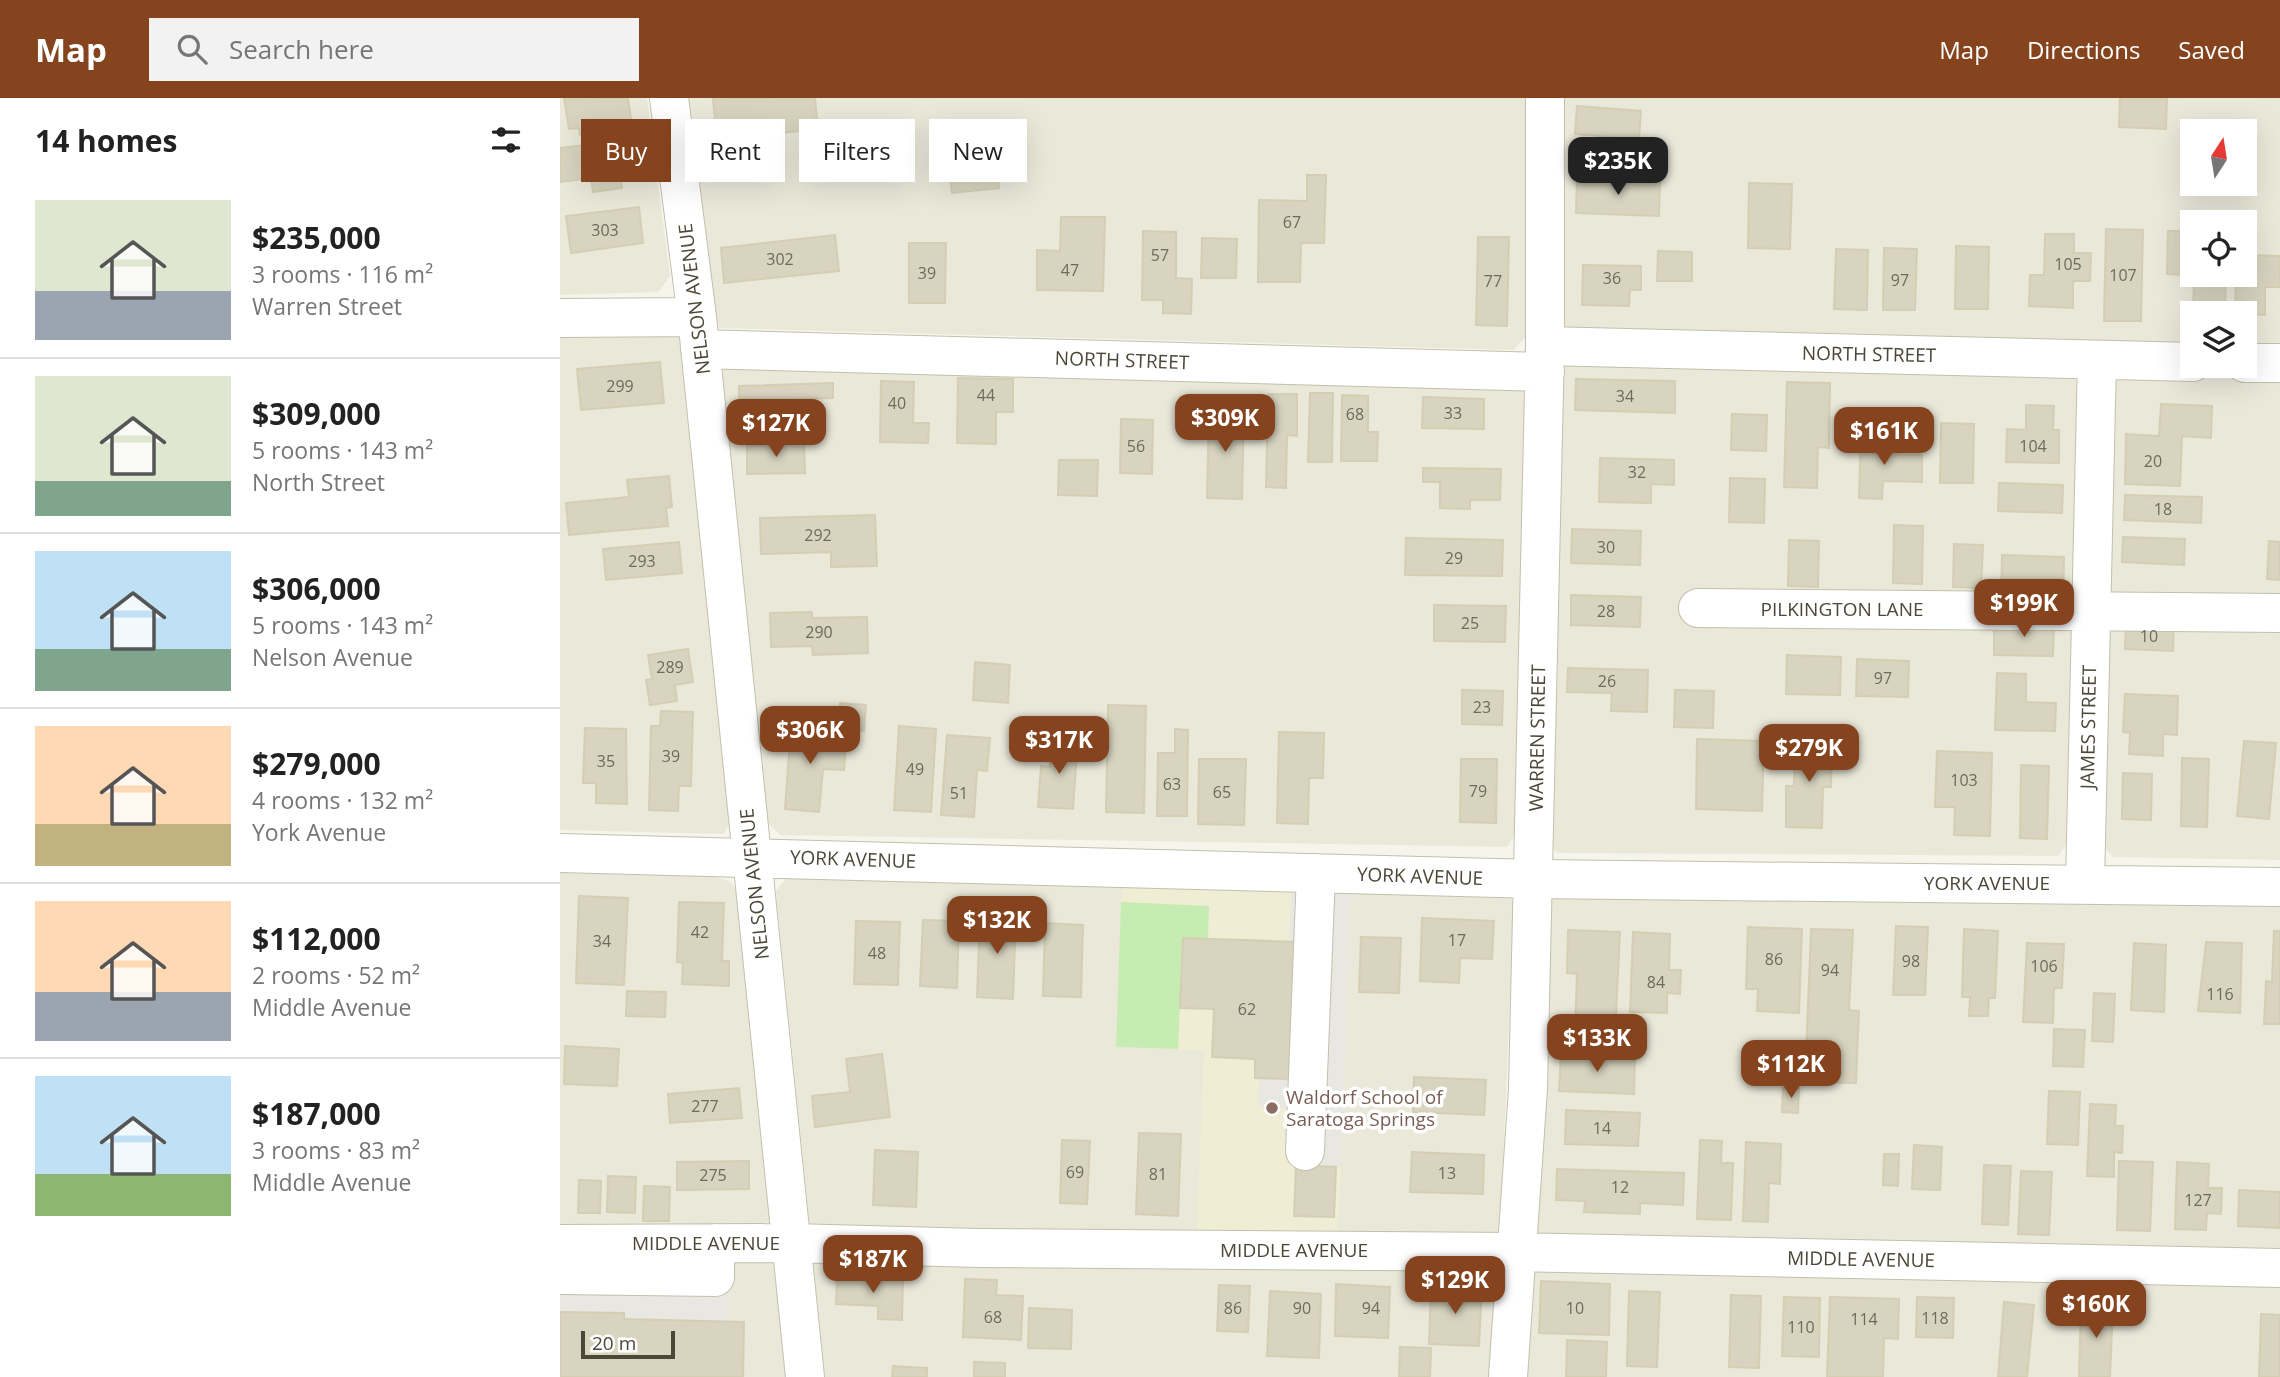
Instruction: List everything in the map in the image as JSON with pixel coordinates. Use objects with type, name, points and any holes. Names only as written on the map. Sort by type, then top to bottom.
[{"type":"street","name":"NELSON AVENUE","points":[[669,98],[698,333],[806,1377]]},
{"type":"street","name":"WARREN STREET","points":[[1508,1377],[1528,1089],[1545,359],[1545,98]]},
{"type":"street","name":"NORTH STREET","points":[[560,318],[698,333],[1545,359],[2180,362]]},
{"type":"street","name":"JAMES STREET","points":[[2085,883],[2097,360]]},
{"type":"street","points":[[2257,363],[2280,363]]},
{"type":"street","name":"PILKINGTON LANE","points":[[1698,608],[2280,613]]},
{"type":"street","name":"YORK AVENUE","points":[[560,853],[1534,879],[2280,887]]},
{"type":"street","points":[[1305,1151],[1315,873]]},
{"type":"street","points":[[560,1275],[715,1277],[715,1243]]},
{"type":"street","name":"MIDDLE AVENUE","points":[[560,1244],[791,1243],[979,1248],[1517,1252],[2280,1268]]},
{"type":"shaded area","points":[[560,98],[647,98],[650,119],[581,119],[581,182],[658,182],[670,276],[658,292],[560,295]]},
{"type":"shaded area","points":[[679,98],[1532,98],[1528,335],[1513,350],[720,328],[706,314],[690,182],[785,182],[785,119],[685,119],[685,146]]},
{"type":"shaded area","points":[[1559,98],[2280,98],[2280,345],[2257,344],[2257,301],[2180,301],[2180,343],[1566,334],[1554,323]]},
{"type":"shaded area","points":[[560,329],[681,334],[733,819],[723,834],[560,830]]},
{"type":"shaded area","points":[[1565,362],[2066,373],[2080,383],[2072,837],[2058,856],[1557,853],[1544,839],[1556,374]]},
{"type":"shaded area","points":[[721,368],[1520,382],[1529,395],[1515,834],[1507,847],[780,835],[765,820]]},
{"type":"shaded area","points":[[2122,373],[2180,374],[2180,378],[2257,378],[2257,375],[2280,375],[2280,860],[2113,857],[2101,844],[2109,391]]},
{"type":"shaded area","points":[[560,873],[711,876],[729,881],[738,891],[787,1377],[560,1377]]},
{"type":"shaded area","points":[[787,877],[1122,888],[1508,893],[1514,904],[1494,1377],[825,1377],[776,891]]},
{"type":"shaded area","name":"Waldorf School of Saratoga Springs","points":[[1122,888],[1351,893],[1338,1233],[1197,1234],[1204,1050],[1116,1047]]},
{"type":"shaded area","points":[[1291,891],[1351,893],[1341,1167],[1290,1164],[1292,1109],[1258,1107],[1259,1078],[1293,1079],[1298,942],[1289,942]]},
{"type":"shaded area","points":[[1555,894],[2280,904],[2280,1250],[1543,1237],[1531,1226],[1543,909]]},
{"type":"shaded area","points":[[560,1262],[729,1267],[728,1322],[624,1319],[623,1313],[560,1312]]},
{"type":"shaded area","points":[[1535,1269],[2280,1283],[2280,1377],[1524,1377],[1527,1280]]},
{"type":"green space","points":[[1121,902],[1209,906],[1208,938],[1183,938],[1178,1049],[1116,1047]]},
{"type":"building","points":[[564,98],[628,98],[631,119],[581,119],[581,135],[579,128],[569,129]]},
{"type":"building","points":[[815,98],[817,119],[799,119],[799,131],[785,133],[785,119],[715,119],[713,99]]},
{"type":"building","points":[[2120,98],[2167,98],[2166,129],[2119,127]]},
{"type":"building","points":[[1577,106],[1641,111],[1639,139],[1575,134]]},
{"type":"building","points":[[581,145],[581,179],[560,182],[560,148]]},
{"type":"building","points":[[1307,175],[1326,175],[1324,243],[1301,243],[1300,282],[1258,282],[1259,200],[1307,201]]},
{"type":"building","points":[[1577,178],[1660,180],[1659,216],[1576,213]]},
{"type":"building","points":[[592,182],[621,182],[622,188],[593,192]]},
{"type":"building","points":[[951,182],[998,182],[999,188],[952,193]]},
{"type":"building","points":[[1749,183],[1792,184],[1790,249],[1748,248]]},
{"type":"building","points":[[639,207],[643,243],[571,253],[566,216]]},
{"type":"building","points":[[1061,217],[1105,217],[1103,291],[1037,290],[1037,250],[1060,251]]},
{"type":"building","points":[[2106,229],[2143,230],[2141,321],[2104,321]]},
{"type":"building","points":[[1143,231],[1176,232],[1176,278],[1192,279],[1191,314],[1163,313],[1163,300],[1142,300]]},
{"type":"building","points":[[2168,231],[2180,231],[2180,275],[2167,274]]},
{"type":"building","points":[[2045,234],[2074,234],[2074,253],[2091,253],[2090,281],[2073,281],[2073,308],[2029,306],[2030,275],[2044,275]]},
{"type":"building","points":[[835,235],[839,271],[724,283],[721,248]]},
{"type":"building","points":[[1478,237],[1509,237],[1507,326],[1476,325]]},
{"type":"building","points":[[1202,238],[1237,239],[1236,278],[1201,278]]},
{"type":"building","points":[[909,243],[946,243],[945,303],[909,303]]},
{"type":"building","points":[[1956,246],[1989,247],[1988,309],[1955,309]]},
{"type":"building","points":[[1884,248],[1917,249],[1915,310],[1883,310]]},
{"type":"building","points":[[1836,249],[1868,250],[1867,310],[1834,309]]},
{"type":"building","points":[[1658,251],[1692,252],[1692,281],[1657,281]]},
{"type":"building","points":[[2257,255],[2280,256],[2280,287],[2265,287],[2265,315],[2257,314],[2257,301],[2235,301],[2236,287],[2257,287]]},
{"type":"building","points":[[1583,265],[1641,266],[1641,290],[1630,290],[1629,306],[1582,305]]},
{"type":"building","points":[[2194,287],[2226,287],[2225,301],[2193,301]]},
{"type":"building","points":[[660,362],[664,403],[581,410],[577,369]]},
{"type":"building","points":[[958,378],[1013,379],[1013,412],[996,412],[996,444],[957,443]]},
{"type":"building","points":[[1576,379],[1675,381],[1675,413],[1575,410]]},
{"type":"building","points":[[881,381],[914,382],[913,423],[929,423],[928,443],[880,442]]},
{"type":"building","points":[[1787,382],[1830,383],[1829,448],[1818,447],[1817,488],[1784,487]]},
{"type":"building","points":[[833,383],[833,398],[788,399],[789,435],[761,436],[760,411],[740,412],[739,386]]},
{"type":"building","points":[[1310,393],[1333,393],[1332,462],[1308,462]]},
{"type":"building","points":[[1268,394],[1297,394],[1297,436],[1287,435],[1286,488],[1266,487]]},
{"type":"building","points":[[1342,395],[1368,396],[1368,432],[1378,432],[1377,461],[1341,461]]},
{"type":"building","points":[[1423,397],[1484,399],[1484,429],[1422,428]]},
{"type":"building","points":[[2161,404],[2212,406],[2211,438],[2182,436],[2180,486],[2125,484],[2126,434],[2159,436]]},
{"type":"building","points":[[2026,405],[2054,406],[2053,430],[2059,430],[2059,463],[2006,462],[2007,429],[2026,430]]},
{"type":"building","points":[[1209,409],[1244,410],[1242,499],[1207,498]]},
{"type":"building","points":[[1732,414],[1767,415],[1766,451],[1731,450]]},
{"type":"building","points":[[1121,419],[1153,420],[1152,474],[1120,473]]},
{"type":"building","points":[[1941,423],[1974,424],[1973,483],[1940,483]]},
{"type":"building","points":[[1861,432],[1884,433],[1883,454],[1922,455],[1922,482],[1883,481],[1882,499],[1859,498]]},
{"type":"building","points":[[804,443],[805,473],[747,474],[747,445]]},
{"type":"building","points":[[1600,458],[1674,460],[1674,485],[1651,484],[1651,503],[1599,502]]},
{"type":"building","points":[[1059,460],[1098,460],[1097,496],[1058,495]]},
{"type":"building","points":[[1423,468],[1501,469],[1500,500],[1470,500],[1470,509],[1440,508],[1440,482],[1423,482]]},
{"type":"building","points":[[669,476],[672,507],[666,508],[668,526],[569,535],[566,503],[629,497],[627,480]]},
{"type":"building","points":[[1730,478],[1765,479],[1764,523],[1729,522]]},
{"type":"building","points":[[1999,483],[2063,485],[2062,513],[1998,511]]},
{"type":"building","points":[[2125,495],[2202,497],[2201,523],[2124,520]]},
{"type":"building","points":[[875,515],[877,566],[831,567],[831,552],[761,554],[760,518]]},
{"type":"building","points":[[1894,525],[1923,526],[1922,584],[1893,583]]},
{"type":"building","points":[[1572,529],[1641,531],[1640,565],[1571,563]]},
{"type":"building","points":[[2123,537],[2185,539],[2184,565],[2122,562]]},
{"type":"building","points":[[1406,538],[1503,540],[1502,576],[1405,575]]},
{"type":"building","points":[[1789,540],[1819,541],[1818,587],[1788,586]]},
{"type":"building","points":[[2269,541],[2280,542],[2280,580],[2267,579]]},
{"type":"building","points":[[679,542],[682,573],[606,580],[603,549]]},
{"type":"building","points":[[1954,544],[1983,545],[1981,588],[1953,587]]},
{"type":"building","points":[[2002,555],[2064,557],[2063,601],[2001,599]]},
{"type":"building","points":[[1571,595],[1641,597],[1640,627],[1571,625]]},
{"type":"building","points":[[1434,605],[1506,606],[1505,642],[1434,641]]},
{"type":"building","points":[[812,612],[812,618],[867,617],[868,653],[813,655],[812,646],[771,647],[770,613]]},
{"type":"building","points":[[1994,622],[2054,623],[2053,656],[1994,655]]},
{"type":"building","points":[[2126,622],[2174,623],[2173,651],[2125,649]]},
{"type":"building","points":[[688,649],[693,682],[675,685],[677,701],[650,705],[646,680],[652,679],[648,655]]},
{"type":"building","points":[[1787,655],[1841,657],[1840,695],[1786,694]]},
{"type":"building","points":[[1857,659],[1909,661],[1908,697],[1856,696]]},
{"type":"building","points":[[975,662],[1010,665],[1008,703],[973,700]]},
{"type":"building","points":[[1568,668],[1648,670],[1647,712],[1611,711],[1612,693],[1567,692]]},
{"type":"building","points":[[1997,673],[2026,674],[2026,702],[2056,703],[2055,731],[1995,730]]},
{"type":"building","points":[[1462,690],[1503,691],[1502,725],[1462,724]]},
{"type":"building","points":[[1675,690],[1714,691],[1713,728],[1674,727]]},
{"type":"building","points":[[2125,694],[2178,696],[2177,735],[2163,734],[2163,756],[2129,754],[2130,733],[2123,732]]},
{"type":"building","points":[[840,703],[866,705],[864,731],[838,729]]},
{"type":"building","points":[[1108,705],[1146,706],[1144,813],[1106,812]]},
{"type":"building","points":[[661,711],[693,712],[691,786],[679,786],[678,811],[649,810],[651,726],[660,726]]},
{"type":"building","points":[[791,726],[825,728],[825,740],[846,741],[844,770],[823,769],[819,812],[785,809]]},
{"type":"building","points":[[899,726],[936,729],[931,812],[894,810]]},
{"type":"building","points":[[585,728],[626,729],[627,804],[596,803],[596,783],[583,783]]},
{"type":"building","points":[[1175,729],[1188,730],[1187,816],[1157,816],[1158,753],[1175,753]]},
{"type":"building","points":[[1279,732],[1324,733],[1323,778],[1309,778],[1308,824],[1277,823]]},
{"type":"building","points":[[947,735],[990,738],[987,771],[977,770],[974,817],[941,815]]},
{"type":"building","points":[[1052,738],[1078,740],[1073,809],[1038,807],[1041,766],[1050,767]]},
{"type":"building","points":[[1697,739],[1764,741],[1762,811],[1696,809]]},
{"type":"building","points":[[1795,739],[1820,740],[1820,746],[1832,747],[1831,787],[1823,787],[1822,828],[1786,827],[1786,786],[1794,786]]},
{"type":"building","points":[[2244,741],[2276,743],[2269,819],[2237,816]]},
{"type":"building","points":[[1937,751],[1992,753],[1990,836],[1954,835],[1955,807],[1935,807]]},
{"type":"building","points":[[2182,758],[2209,759],[2207,827],[2181,826]]},
{"type":"building","points":[[1199,759],[1246,759],[1244,825],[1198,824]]},
{"type":"building","points":[[1461,759],[1497,759],[1496,823],[1460,822]]},
{"type":"building","points":[[2021,765],[2049,766],[2047,839],[2020,838]]},
{"type":"building","points":[[2123,773],[2152,774],[2151,820],[2122,819]]},
{"type":"building","points":[[579,896],[628,898],[624,985],[576,983]]},
{"type":"building","points":[[679,902],[724,903],[722,961],[729,961],[729,986],[682,984],[683,963],[677,962]]},
{"type":"building","points":[[980,913],[1016,914],[1013,999],[977,997]]},
{"type":"building","points":[[1422,918],[1494,921],[1492,959],[1460,958],[1459,983],[1420,981]]},
{"type":"building","points":[[923,920],[959,921],[957,988],[920,986]]},
{"type":"building","points":[[856,921],[900,922],[898,985],[854,984]]},
{"type":"building","points":[[1045,923],[1083,925],[1081,997],[1043,996]]},
{"type":"building","points":[[1896,926],[1928,927],[1925,995],[1893,995]]},
{"type":"building","points":[[1748,927],[1802,929],[1799,1013],[1757,1011],[1758,989],[1746,989]]},
{"type":"building","points":[[1811,929],[1853,930],[1849,1010],[1859,1011],[1856,1083],[1805,1082]]},
{"type":"building","points":[[1964,929],[1998,931],[1995,998],[1989,998],[1988,1016],[1969,1016],[1970,997],[1962,997]]},
{"type":"building","points":[[1568,930],[1620,932],[1615,1035],[1575,1033],[1577,974],[1567,973]]},
{"type":"building","points":[[2274,931],[2280,931],[2280,1024],[2264,1024],[2266,981],[2272,982]]},
{"type":"building","points":[[1633,932],[1670,934],[1669,970],[1681,970],[1680,994],[1667,993],[1667,1013],[1630,1012]]},
{"type":"building","points":[[1361,937],[1401,938],[1399,993],[1359,992]]},
{"type":"building","points":[[1183,938],[1298,942],[1293,1079],[1255,1078],[1255,1059],[1212,1057],[1214,1009],[1180,1008]]},
{"type":"building","points":[[2206,942],[2242,943],[2240,1013],[2198,1011]]},
{"type":"building","points":[[2027,943],[2064,944],[2062,988],[2054,988],[2053,1023],[2023,1022]]},
{"type":"building","points":[[2134,943],[2166,945],[2164,1012],[2131,1010]]},
{"type":"building","points":[[627,991],[666,992],[665,1017],[626,1016]]},
{"type":"building","points":[[2094,993],[2115,994],[2113,1042],[2092,1041]]},
{"type":"building","points":[[2054,1029],[2085,1030],[2083,1067],[2053,1066]]},
{"type":"building","points":[[565,1046],[619,1049],[617,1086],[564,1084]]},
{"type":"building","points":[[882,1054],[890,1117],[815,1127],[812,1096],[850,1092],[846,1059]]},
{"type":"building","points":[[1561,1054],[1635,1057],[1634,1094],[1559,1091]]},
{"type":"building","points":[[1414,1077],[1486,1080],[1484,1115],[1413,1112]]},
{"type":"building","points":[[739,1088],[742,1118],[670,1123],[668,1094]]},
{"type":"building","points":[[1783,1088],[1799,1088],[1798,1113],[1782,1112]]},
{"type":"building","points":[[2049,1091],[2080,1092],[2078,1145],[2047,1144]]},
{"type":"building","points":[[2090,1104],[2116,1105],[2115,1126],[2123,1126],[2122,1153],[2114,1152],[2114,1177],[2087,1176]]},
{"type":"building","points":[[1566,1110],[1640,1113],[1638,1146],[1565,1144]]},
{"type":"building","points":[[1139,1133],[1181,1134],[1178,1216],[1136,1214]]},
{"type":"building","points":[[1062,1140],[1090,1141],[1087,1204],[1060,1203]]},
{"type":"building","points":[[1700,1140],[1722,1141],[1721,1163],[1733,1163],[1731,1220],[1697,1219]]},
{"type":"building","points":[[1746,1142],[1781,1144],[1780,1184],[1769,1183],[1768,1222],[1743,1221]]},
{"type":"building","points":[[1914,1145],[1942,1147],[1940,1190],[1912,1189]]},
{"type":"building","points":[[875,1150],[918,1152],[916,1207],[873,1205]]},
{"type":"building","points":[[1412,1152],[1484,1155],[1483,1194],[1410,1192]]},
{"type":"building","points":[[1884,1154],[1899,1154],[1898,1186],[1883,1185]]},
{"type":"building","points":[[749,1161],[749,1189],[677,1190],[677,1162]]},
{"type":"building","points":[[2119,1161],[2153,1162],[2150,1231],[2117,1230]]},
{"type":"building","points":[[2177,1162],[2209,1164],[2208,1188],[2222,1188],[2221,1214],[2207,1213],[2206,1230],[2175,1229]]},
{"type":"building","points":[[1296,1165],[1336,1167],[1334,1217],[1294,1216]]},
{"type":"building","points":[[1984,1165],[2011,1166],[2008,1225],[1982,1224]]},
{"type":"building","points":[[1557,1169],[1684,1173],[1683,1205],[1640,1203],[1640,1214],[1584,1212],[1585,1201],[1556,1200]]},
{"type":"building","points":[[2021,1171],[2052,1172],[2049,1235],[2018,1234]]},
{"type":"building","points":[[608,1176],[636,1177],[635,1213],[607,1212]]},
{"type":"building","points":[[579,1180],[601,1181],[600,1213],[578,1213]]},
{"type":"building","points":[[644,1186],[670,1187],[669,1221],[643,1221]]},
{"type":"building","points":[[2239,1190],[2280,1192],[2280,1228],[2238,1226]]},
{"type":"building","points":[[837,1277],[903,1280],[902,1320],[878,1319],[878,1306],[836,1304]]},
{"type":"building","points":[[965,1279],[997,1280],[996,1295],[1023,1296],[1021,1340],[963,1337]]},
{"type":"building","points":[[1541,1281],[1610,1284],[1609,1335],[1539,1333]]},
{"type":"building","points":[[1336,1284],[1390,1287],[1388,1338],[1335,1336]]},
{"type":"building","points":[[1219,1285],[1250,1286],[1248,1332],[1217,1331]]},
{"type":"building","points":[[1431,1286],[1482,1287],[1479,1346],[1429,1344]]},
{"type":"building","points":[[1270,1291],[1321,1294],[1319,1358],[1267,1356]]},
{"type":"building","points":[[1629,1291],[1660,1292],[1657,1367],[1627,1366]]},
{"type":"building","points":[[1731,1295],[1761,1296],[1759,1368],[1729,1367]]},
{"type":"building","points":[[1784,1297],[1820,1298],[1819,1357],[1782,1356]]},
{"type":"building","points":[[1830,1297],[1899,1299],[1898,1339],[1884,1338],[1883,1377],[1827,1377]]},
{"type":"building","points":[[1917,1297],[1954,1298],[1953,1338],[1916,1337]]},
{"type":"building","points":[[2004,1302],[2034,1305],[2027,1377],[1998,1377]]},
{"type":"building","points":[[2081,1303],[2113,1304],[2110,1377],[2079,1377]]},
{"type":"building","points":[[1029,1308],[1072,1310],[1071,1349],[1028,1348]]},
{"type":"building","points":[[560,1312],[624,1313],[624,1319],[744,1322],[743,1377],[560,1377]]},
{"type":"building","points":[[2261,1314],[2280,1315],[2280,1377],[2259,1377]]},
{"type":"building","points":[[1567,1340],[1607,1342],[1606,1377],[1566,1377]]},
{"type":"building","points":[[1400,1347],[1431,1348],[1430,1377],[1399,1377]]},
{"type":"building","points":[[974,1362],[1005,1363],[1005,1377],[974,1377]]},
{"type":"building","points":[[893,1366],[927,1368],[927,1377],[892,1377]]},
{"type":"place","name":"Waldorf School of Saratoga Springs","points":[[1272,1108]]}]
